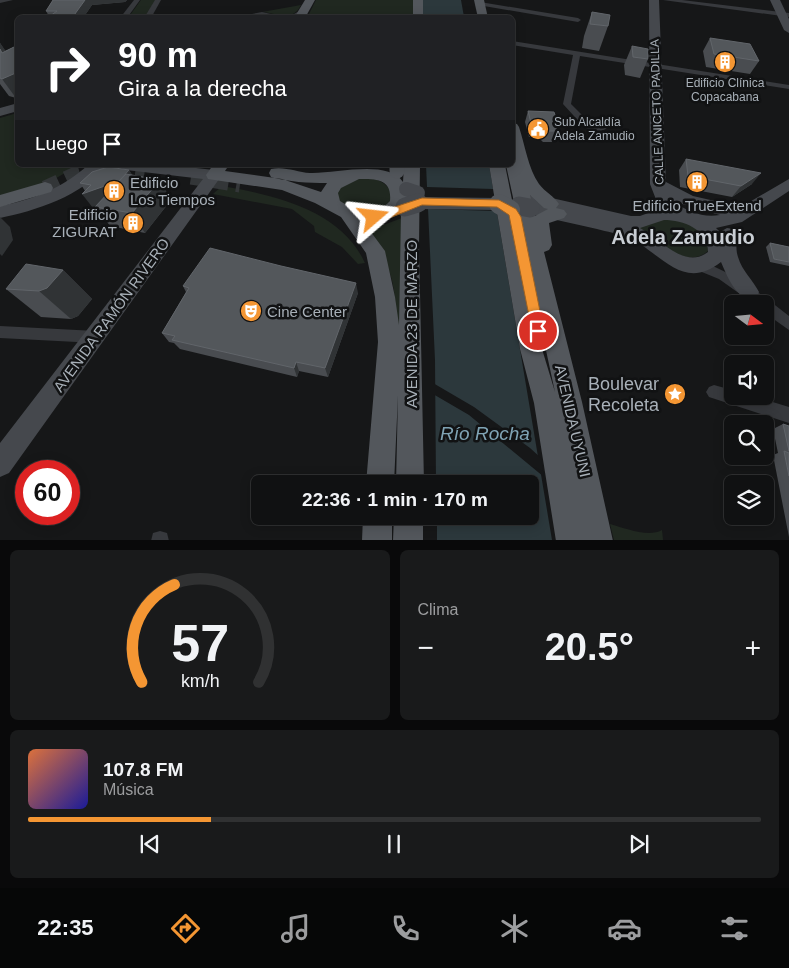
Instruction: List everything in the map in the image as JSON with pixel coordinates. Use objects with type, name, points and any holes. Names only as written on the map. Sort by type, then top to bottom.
[{"type":"main road","points":[[301,14],[310,0]]},
{"type":"main road","points":[[418,0],[418,15]]},
{"type":"main road","points":[[468,0],[471,15]]},
{"type":"main road","name":"CALLE ANICETO PADILLA","points":[[654,0],[658,184],[665,202],[712,234],[718,249],[716,255],[712,260],[696,265]]},
{"type":"main road","points":[[776,0],[785,14],[789,30]]},
{"type":"main road","points":[[479,2],[482,15]]},
{"type":"main road","points":[[0,112],[15,108]]},
{"type":"main road","points":[[515,137],[528,182],[538,195],[554,209]]},
{"type":"main road","points":[[0,212],[23,207],[58,193],[97,167]]},
{"type":"main road","points":[[227,167],[310,178],[347,178]]},
{"type":"main road","points":[[227,167],[251,179],[285,186],[360,217],[388,215],[399,203],[409,184]]},
{"type":"main road","name":"AVENIDA RAMÓN RIVERO","points":[[0,464],[227,167]]},
{"type":"main road","points":[[303,167],[337,170],[354,167]]},
{"type":"main road","points":[[506,167],[507,191],[518,227],[542,348],[558,402]]},
{"type":"main road","name":"AVENIDA UYUNI","points":[[506,167],[531,349],[558,402],[598,540]]},
{"type":"main road","points":[[339,208],[329,193],[335,183],[359,174],[370,173],[409,184],[554,209],[631,226],[668,257],[684,264],[696,265]]},
{"type":"main road","points":[[388,215],[409,184]]},
{"type":"main road","name":"AVENIDA 23 DE MARZO","points":[[409,184],[410,475]]},
{"type":"main road","points":[[658,184],[666,191],[685,200],[739,215]]},
{"type":"main road","points":[[631,226],[665,214],[714,222],[739,215],[789,184]]},
{"type":"main road","points":[[240,185],[291,197],[317,209],[334,221],[363,249],[381,277]]},
{"type":"main road","points":[[0,201],[45,188]]},
{"type":"main road","name":"AVENIDA 23 DE MARZO","points":[[339,208],[375,251],[385,297],[389,342],[381,475]]},
{"type":"main road","points":[[554,209],[540,222],[538,228],[566,349],[558,402]]},
{"type":"main road","points":[[739,215],[728,230],[726,240],[727,252],[736,275],[749,292]]},
{"type":"main road","points":[[398,475],[401,404],[409,362]]},
{"type":"main road","name":"AVENIDA UYUNI","points":[[558,402],[571,540]]},
{"type":"main road","points":[[377,540],[378,525]]},
{"type":"main road","points":[[396,540],[397,525]]},
{"type":"main road","points":[[408,540],[409,525]]},
{"type":"street","points":[[0,1],[10,0]]},
{"type":"street","points":[[125,15],[137,0]]},
{"type":"street","points":[[149,15],[158,0]]},
{"type":"street","points":[[666,0],[785,14]]},
{"type":"street","points":[[479,2],[578,20]]},
{"type":"street","points":[[255,15],[269,15]]},
{"type":"street","points":[[515,44],[789,87]]},
{"type":"street","points":[[576,54],[567,104],[588,126],[602,128]]},
{"type":"street","points":[[696,265],[732,280],[753,295]]},
{"type":"street","points":[[774,312],[789,324]]},
{"type":"street","points":[[0,332],[96,337]]},
{"type":"street","points":[[714,392],[789,415]]},
{"type":"shaded area","points":[[141,0],[156,0],[146,15],[130,15]]},
{"type":"shaded area","points":[[316,0],[415,0],[415,15],[308,15]]},
{"type":"shaded area","points":[[301,5],[297,11],[289,15],[262,12]]},
{"type":"shaded area","points":[[15,114],[15,167],[75,167],[46,184],[0,197],[0,118]]},
{"type":"shaded area","points":[[357,178],[379,181],[390,190],[394,196],[382,211],[359,211],[340,202],[336,192],[337,188]]},
{"type":"shaded area","points":[[222,186],[284,200],[323,218],[340,230],[354,245],[365,263],[358,264],[342,247],[315,232],[314,226],[292,209],[213,194]]},
{"type":"shaded area","points":[[402,218],[398,362],[394,288],[385,261],[365,229],[378,227]]},
{"type":"shaded area","points":[[663,219],[686,221],[706,235],[708,251],[690,258],[680,256],[661,245],[637,226]]},
{"type":"shaded area","points":[[610,524],[643,533],[662,530],[663,540],[614,540]]},
{"type":"water","points":[[422,0],[461,0],[464,15],[423,15]]},
{"type":"water","name":"Río Rocha","points":[[426,167],[489,167],[552,540],[437,540],[437,525],[539,525],[539,475],[436,475],[435,360]]},
{"type":"pier","points":[[427,187],[493,189],[497,211],[427,209]]},
{"type":"pier","points":[[433,383],[474,407],[530,448],[541,458],[544,477],[469,415],[433,394]]},
{"type":"building","points":[[53,0],[85,0],[74,15],[51,15],[57,11],[46,11]]},
{"type":"building","points":[[592,12],[610,15],[608,26],[590,24]]},
{"type":"building","points":[[710,38],[750,44],[759,61],[714,54]]},
{"type":"building","points":[[15,46],[15,73],[2,79],[0,78],[0,49],[2,53]]},
{"type":"building","points":[[632,46],[648,49],[648,59],[633,57]]},
{"type":"building","points":[[528,111],[554,112],[558,124],[554,123],[557,131],[546,131],[541,127],[532,127]]},
{"type":"building","points":[[686,159],[761,173],[741,186],[688,176]]},
{"type":"building","points":[[108,167],[129,170],[119,181],[82,194],[91,185],[80,183],[92,172]]},
{"type":"building","points":[[126,174],[160,180],[132,213],[95,207]]},
{"type":"building","points":[[770,243],[789,247],[789,262],[774,259]]},
{"type":"building","points":[[210,248],[356,283],[325,368],[296,362],[294,368],[172,340],[175,336],[162,333],[189,288],[183,286]]},
{"type":"building","points":[[26,264],[63,270],[47,288],[39,291],[6,289]]},
{"type":"building","points":[[783,424],[789,426],[789,451]]},
{"type":"building","points":[[784,451],[789,453],[789,476]]},
{"type":"tunnel","points":[[45,188],[78,173],[99,167]]},
{"type":"tunnel","points":[[126,167],[145,170]]},
{"type":"tunnel","points":[[191,177],[240,185]]},
{"type":"place","name":"Edificio Clínica Copacabana","points":[[725,62]]},
{"type":"place","name":"Sub Alcaldía Adela Zamudio","points":[[538,129]]},
{"type":"place","name":"Edificio TrueExtend","points":[[697,182]]},
{"type":"place","name":"Edificio Los Tiempos","points":[[114,191]]},
{"type":"place","name":"Edificio ZIGURAT","points":[[133,223]]},
{"type":"place","name":"Cine Center","points":[[251,311]]},
{"type":"place","name":"Boulevar Recoleta","points":[[675,394]]},
{"type":"district","name":"Adela Zamudio","points":[[683,237]]},
{"type":"route","points":[[374,217],[388,215],[422,202],[499,204],[506,207],[516,217],[538,331]]}]
